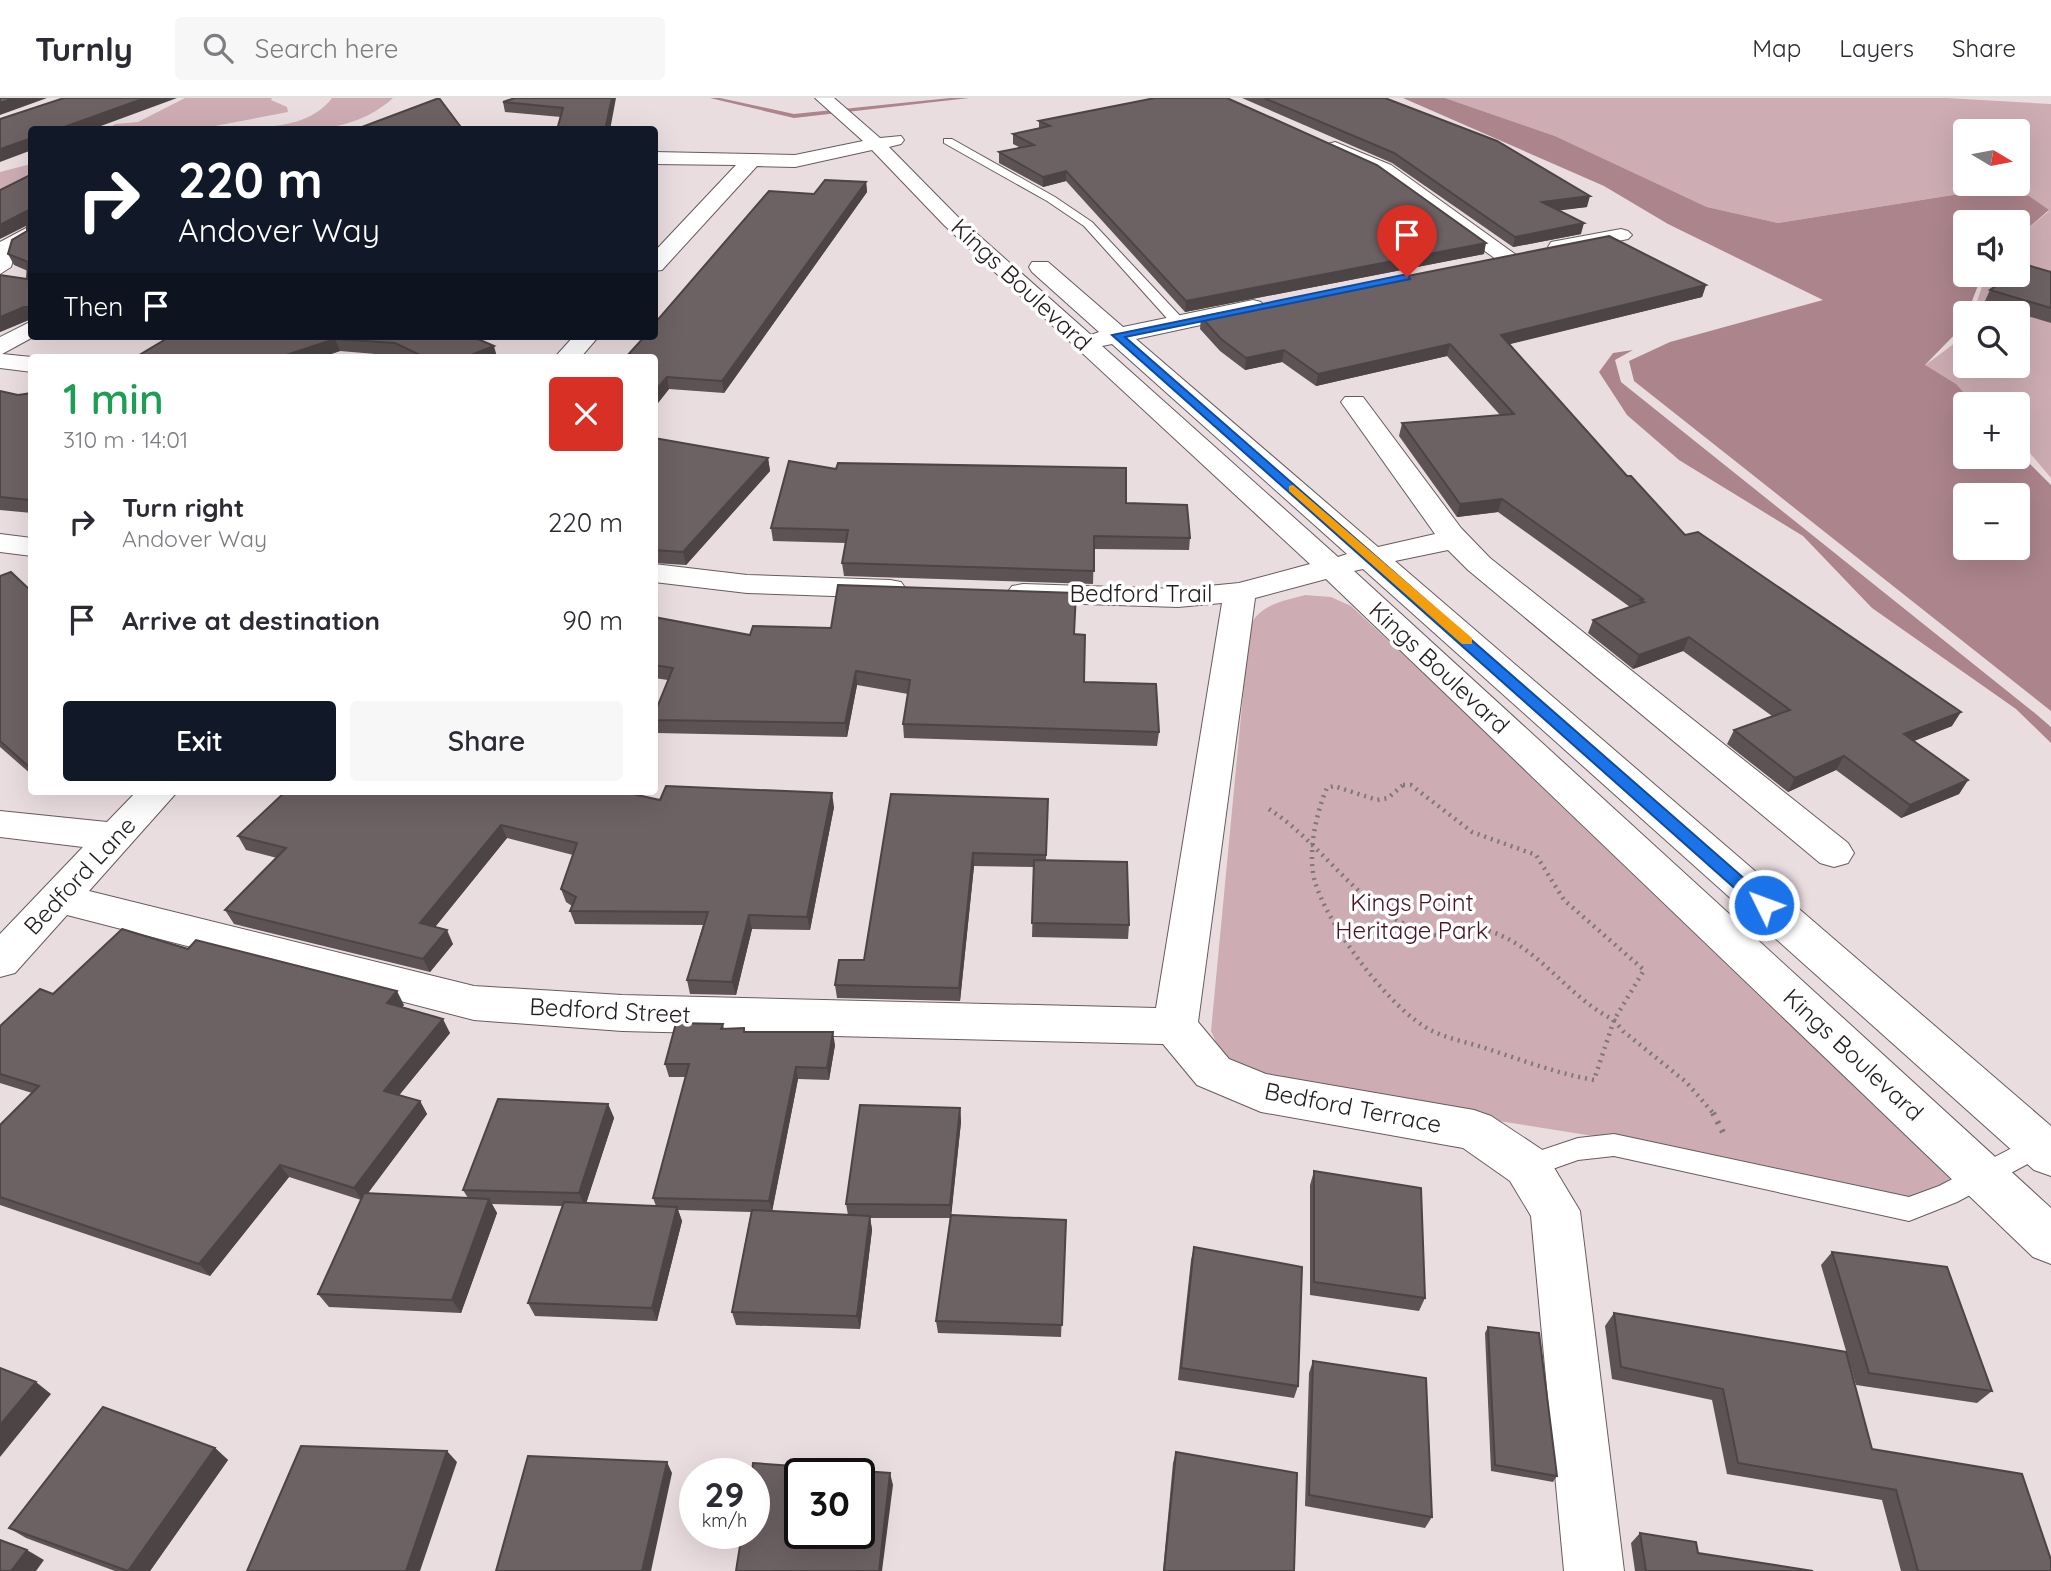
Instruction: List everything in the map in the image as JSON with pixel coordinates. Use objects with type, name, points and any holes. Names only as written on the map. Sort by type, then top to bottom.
[{"type":"street","name":"Kings Boulevard","points":[[828,101],[870,124],[1117,335],[2045,1150]]},
{"type":"street","name":"Kings Boulevard","points":[[870,124],[1084,343],[1332,568],[2051,1241]]},
{"type":"street","points":[[658,158],[795,161],[870,124]]},
{"type":"street","points":[[1321,142],[1384,169],[1508,257]]},
{"type":"street","points":[[658,260],[752,160]]},
{"type":"street","points":[[5,271],[6,247],[28,233]]},
{"type":"street","points":[[1482,262],[1621,234]]},
{"type":"street","points":[[1084,343],[1271,304]]},
{"type":"street","points":[[0,347],[28,330]]},
{"type":"street","points":[[571,354],[583,340]]},
{"type":"street","points":[[0,361],[28,364]]},
{"type":"street","points":[[1354,402],[1456,539],[1479,564],[1834,853]]},
{"type":"street","name":"Bedford Trail","points":[[997,592],[1178,598],[1240,592],[1372,557],[1456,539]]},
{"type":"street","points":[[0,543],[28,546]]},
{"type":"street","points":[[658,573],[747,584],[914,590]]},
{"type":"street","points":[[1175,1026],[1240,592]]},
{"type":"street","name":"Bedford Lane","points":[[0,961],[155,795]]},
{"type":"street","points":[[0,824],[116,837]]},
{"type":"street","name":"Bedford Street","points":[[58,898],[474,1003],[622,1013],[1175,1026]]},
{"type":"street","name":"Bedford Terrace","points":[[1175,1026],[1213,1072],[1261,1093],[1474,1130],[1527,1166],[1555,1211],[1594,1571]]},
{"type":"lane","points":[[948,141],[1051,199],[1088,224],[1178,322]]},
{"type":"lane","points":[[1527,1166],[1578,1149],[1614,1145],[1909,1209],[2045,1150]]},
{"type":"path","points":[[1332,785],[1368,800],[1385,799],[1397,787],[1410,785],[1472,832],[1536,855],[1564,900],[1644,971],[1614,1020],[1594,1080],[1543,1070],[1420,1024],[1355,951],[1322,900],[1314,880],[1314,842],[1322,797],[1332,785]]},
{"type":"path","points":[[1269,809],[1314,842],[1397,923],[1416,934],[1440,936]]},
{"type":"path","points":[[1482,929],[1504,934],[1521,945],[1593,1008],[1614,1020],[1620,1029],[1656,1055],[1719,1119],[1727,1142]]},
{"type":"green space","points":[[185,98],[272,98],[271,100],[287,107],[288,112],[215,126],[112,126],[138,122]]},
{"type":"green space","points":[[332,98],[393,98],[376,111],[338,126],[276,126],[301,120],[323,108]]},
{"type":"green space","points":[[1445,98],[1947,98],[2051,104],[2051,478],[2030,453],[2030,392],[1964,392],[1924,366],[1953,344],[1953,378],[2030,378],[2030,301],[1977,301],[1982,287],[2030,287],[2030,226],[2049,211],[2029,196],[2030,119],[1953,119],[1953,195],[1778,223],[1707,207],[1555,136]]},
{"type":"green space","points":[[28,165],[28,186],[0,196],[0,172]]},
{"type":"green space","name":"Kings Point Heritage Park","points":[[1305,595],[1331,597],[1351,606],[1957,1169],[1944,1185],[1901,1199],[1675,1149],[1436,1111],[1240,1071],[1220,1051],[1211,1031],[1249,632],[1256,616],[1263,610],[1279,602]]},
{"type":"shaded area","points":[[1403,98],[1445,98],[1555,136],[1707,207],[1778,223],[1953,195],[2029,196],[2049,210],[2030,226],[2030,210],[1953,210],[1953,287],[1977,287],[1972,301],[1953,301],[1953,336],[1925,365],[1956,384],[1963,392],[1953,392],[1953,469],[2030,469],[2030,464],[2051,485],[2051,711],[1634,381],[1629,361],[1670,342],[1823,300],[1668,224],[1604,186]]},
{"type":"shaded area","points":[[1633,350],[1615,360],[1621,382],[2036,714],[2051,727],[2051,743],[2016,709],[1872,608],[1803,536],[1679,460],[1627,415],[1599,372],[1613,353]]},
{"type":"building","points":[[0,98],[14,98],[0,103]]},
{"type":"building","points":[[64,98],[145,98],[67,126],[28,126],[28,139],[0,149],[0,119]]},
{"type":"building","points":[[439,98],[460,126],[365,126]]},
{"type":"building","points":[[515,98],[612,98],[606,126],[558,126],[563,108],[503,102]]},
{"type":"building","points":[[1155,98],[1227,98],[1377,165],[1486,243],[1186,301],[1066,171],[1043,177],[999,152],[1034,145],[1013,134],[1050,126],[1039,121]]},
{"type":"building","points":[[1264,98],[1385,98],[1497,141],[1590,196],[1542,202],[1584,223],[1515,237],[1394,153]]},
{"type":"building","points":[[28,176],[28,262],[8,254],[12,240],[27,231],[27,211],[0,225],[0,190]]},
{"type":"building","points":[[825,180],[866,182],[722,381],[667,377],[658,387],[658,354],[629,354],[641,340],[658,340],[658,319],[769,191],[814,194]]},
{"type":"building","points":[[1609,236],[1706,285],[1501,335],[1627,476],[1631,476],[1685,535],[1698,532],[1961,712],[1904,734],[1968,780],[1910,805],[1844,756],[1795,778],[1734,730],[1790,710],[1689,637],[1639,655],[1593,620],[1644,602],[1640,600],[1643,599],[1502,499],[1460,504],[1402,423],[1514,414],[1450,344],[1318,374],[1284,350],[1246,358],[1221,339],[1201,317]]},
{"type":"building","points":[[28,262],[28,314],[27,307],[24,307],[0,317],[0,275],[27,279]]},
{"type":"building","points":[[2030,266],[2051,272],[2051,308],[2030,301],[1990,290],[1994,287],[2030,287]]},
{"type":"building","points":[[164,340],[332,340],[289,354],[141,354]]},
{"type":"building","points":[[350,340],[480,340],[494,346],[474,354],[418,354],[395,343]]},
{"type":"building","points":[[0,391],[18,395],[28,394],[28,500],[0,497]]},
{"type":"building","points":[[658,439],[768,458],[683,552],[658,550]]},
{"type":"building","points":[[789,461],[836,469],[838,463],[1126,468],[1126,503],[1187,505],[1190,538],[1094,536],[1094,571],[842,563],[848,530],[771,528]]},
{"type":"building","points":[[11,572],[28,588],[28,766],[0,741],[0,576]]},
{"type":"building","points":[[838,585],[1076,593],[1074,634],[1085,635],[1084,682],[1156,684],[1159,732],[903,724],[910,680],[856,671],[845,723],[658,720],[658,705],[673,668],[658,666],[658,618],[750,635],[753,626],[831,628]]},
{"type":"building","points":[[666,786],[832,793],[807,917],[749,915],[732,982],[687,980],[708,912],[570,911],[576,897],[561,889],[577,843],[501,825],[420,923],[447,930],[423,959],[225,910],[286,848],[238,836],[282,795],[637,795],[660,800]]},
{"type":"building","points":[[891,794],[1048,799],[1046,855],[973,853],[959,988],[835,985],[839,960],[864,960]]},
{"type":"building","points":[[1034,860],[1127,862],[1129,925],[1032,923]]},
{"type":"building","points":[[122,929],[188,949],[196,940],[397,991],[387,1003],[443,1019],[384,1091],[420,1101],[354,1188],[280,1165],[199,1264],[0,1197],[0,1125],[39,1086],[0,1074],[0,1026],[40,989],[53,994]]},
{"type":"building","points":[[676,1023],[723,1024],[721,1029],[744,1028],[744,1032],[833,1032],[827,1068],[796,1067],[769,1201],[653,1198],[689,1064],[665,1064]]},
{"type":"building","points":[[498,1099],[608,1104],[579,1193],[463,1190]]},
{"type":"building","points":[[860,1105],[960,1108],[950,1205],[846,1204]]},
{"type":"building","points":[[1314,1171],[1421,1188],[1425,1298],[1314,1282]]},
{"type":"building","points":[[364,1193],[489,1199],[452,1300],[318,1294]]},
{"type":"building","points":[[564,1202],[677,1207],[652,1308],[528,1303]]},
{"type":"building","points":[[752,1210],[870,1216],[857,1316],[732,1312]]},
{"type":"building","points":[[951,1215],[1066,1220],[1062,1325],[936,1321]]},
{"type":"building","points":[[1194,1247],[1302,1267],[1298,1386],[1181,1368]]},
{"type":"building","points":[[1832,1252],[1947,1267],[1992,1391],[1869,1373]]},
{"type":"building","points":[[1614,1313],[1846,1352],[1872,1449],[2022,1474],[2051,1560],[2051,1571],[1918,1571],[1896,1490],[1738,1463],[1723,1389],[1621,1367]]},
{"type":"building","points":[[1488,1327],[1539,1333],[1557,1476],[1495,1465]]},
{"type":"building","points":[[1313,1361],[1426,1378],[1432,1517],[1309,1495]]},
{"type":"building","points":[[0,1368],[36,1382],[0,1425]]},
{"type":"building","points":[[103,1407],[215,1448],[128,1571],[9,1528]]},
{"type":"building","points":[[301,1446],[447,1451],[406,1571],[247,1571]]},
{"type":"building","points":[[1176,1452],[1297,1473],[1294,1571],[1164,1571]]},
{"type":"building","points":[[528,1456],[667,1462],[642,1571],[496,1571]]},
{"type":"building","points":[[770,1464],[784,1465],[784,1549],[875,1549],[875,1472],[890,1473],[879,1571],[736,1571],[739,1549],[770,1549]]},
{"type":"building","points":[[1640,1533],[1696,1542],[1698,1553],[1813,1571],[1646,1571]]},
{"type":"building","points":[[0,1540],[27,1550],[11,1571],[0,1571]]},
{"type":"waterway","points":[[713,98],[794,116],[966,98]]},
{"type":"slow traffic","points":[[1293,488],[1467,641]]},
{"type":"route","points":[[1407,277],[1117,335],[1764,905]]}]
